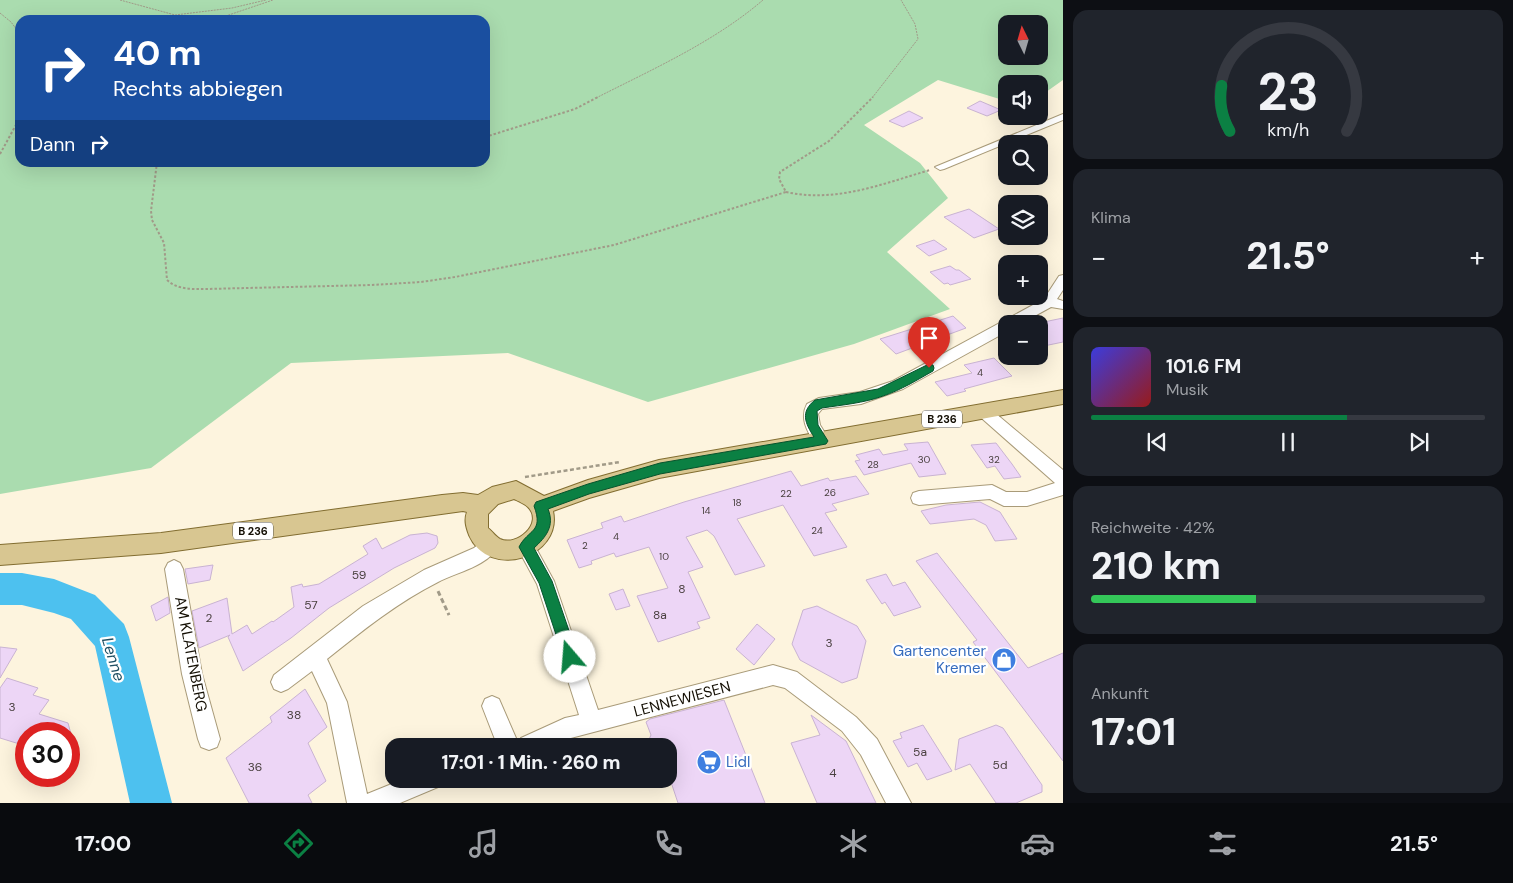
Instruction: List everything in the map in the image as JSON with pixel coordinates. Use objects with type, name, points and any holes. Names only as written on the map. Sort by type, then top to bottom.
[{"type":"main road","name":"B 236","points":[[541,506],[588,489],[660,468],[822,441],[1063,397]]},
{"type":"main road","points":[[516,490],[535,499],[541,506],[544,524],[541,533],[526,547],[508,550],[490,545],[483,539],[476,522],[482,505],[496,493],[516,490]]},
{"type":"main road","name":"B 236","points":[[0,555],[160,543],[442,504],[463,502],[482,505]]},
{"type":"street","points":[[940,167],[1063,116]]},
{"type":"street","points":[[1026,315],[1049,302],[1063,279]]},
{"type":"street","points":[[1049,302],[1063,305]]},
{"type":"street","points":[[822,441],[813,426],[810,414],[812,408],[819,404],[861,398],[898,385],[998,330]]},
{"type":"street","points":[[919,498],[992,492],[1004,499],[1027,499],[1061,478],[983,411]]},
{"type":"street","points":[[281,682],[370,613],[430,576],[470,559],[490,545]]},
{"type":"street","points":[[526,547],[545,581],[592,722]]},
{"type":"street","name":"AM KLATENBERG","points":[[174,569],[192,674],[209,739]]},
{"type":"street","points":[[315,655],[337,702],[358,803]]},
{"type":"street","name":"LENNEWIESEN","points":[[537,738],[565,729],[773,675],[790,679],[849,724],[860,735],[869,747],[892,792],[900,803]]},
{"type":"street","points":[[492,706],[509,738]]},
{"type":"street","points":[[373,803],[409,788]]},
{"type":"path","points":[[120,0],[176,15],[216,10],[226,11],[266,0]]},
{"type":"path","points":[[232,15],[273,0]]},
{"type":"path","points":[[490,135],[575,109],[697,46],[742,18],[764,0]]},
{"type":"path","points":[[786,192],[779,179],[780,172],[829,142],[880,92],[918,39],[915,24],[901,0]]},
{"type":"path","points":[[0,13],[15,27]]},
{"type":"path","points":[[0,154],[15,127]]},
{"type":"path","points":[[156,167],[151,211],[152,220],[164,243],[167,280],[170,284],[178,287],[190,288],[372,285],[455,277],[614,245],[786,192],[811,198],[835,197],[940,167]]},
{"type":"path","points":[[430,576],[449,615]]},
{"type":"green space","points":[[0,0],[1063,0],[1063,80],[1048,91],[1048,75],[998,75],[998,99],[938,80],[864,125],[920,163],[948,198],[887,252],[950,309],[854,344],[648,402],[508,353],[291,363],[151,468],[0,494]]},
{"type":"building","points":[[980,101],[998,109],[998,111],[987,116],[967,108]]},
{"type":"building","points":[[909,111],[923,118],[903,127],[889,121]]},
{"type":"building","points":[[969,209],[998,229],[974,238],[944,217]]},
{"type":"building","points":[[934,240],[947,249],[929,256],[916,246]]},
{"type":"building","points":[[950,266],[971,279],[950,285],[948,283],[944,284],[930,272]]},
{"type":"building","points":[[953,316],[966,328],[896,354],[880,339]]},
{"type":"building","points":[[1063,318],[1063,342],[1048,345],[1048,321]]},
{"type":"building","points":[[994,358],[998,365],[1001,365],[1012,376],[964,389],[966,391],[947,396],[935,382],[972,373],[964,365]]},
{"type":"building","points":[[928,442],[946,474],[919,477],[911,463],[864,475],[855,461],[860,460],[856,455],[879,449],[883,455],[908,450],[904,444]]},
{"type":"building","points":[[996,443],[1021,477],[1004,479],[995,466],[987,468],[971,445]]},
{"type":"building","points":[[791,471],[801,486],[828,478],[830,481],[856,476],[869,494],[832,504],[837,510],[825,513],[847,547],[814,556],[783,505],[737,519],[765,566],[735,575],[714,536],[707,530],[686,537],[703,567],[688,572],[710,618],[697,622],[700,628],[658,642],[637,596],[668,588],[649,547],[616,557],[614,553],[591,561],[592,564],[579,568],[567,540],[603,528],[601,523],[621,516],[624,522],[684,502]]},
{"type":"building","points":[[980,502],[1000,512],[1017,539],[995,541],[986,525],[974,519],[930,524],[921,511],[946,505]]},
{"type":"building","points":[[427,533],[437,536],[438,543],[435,548],[394,568],[329,608],[291,638],[243,671],[228,637],[230,635],[199,648],[192,611],[227,598],[232,634],[247,625],[252,634],[294,607],[291,587],[302,584],[303,587],[319,584],[368,554],[363,546],[376,538],[382,549],[410,535]]},
{"type":"building","name":"Gartencenter Kremer","points":[[937,553],[1028,668],[1063,653],[1063,761],[973,642],[977,640],[916,561]]},
{"type":"building","points":[[213,565],[210,580],[188,584],[185,569]]},
{"type":"building","points":[[886,574],[893,586],[905,582],[921,607],[894,616],[885,602],[882,604],[866,580]]},
{"type":"building","points":[[623,589],[630,606],[616,610],[609,594]]},
{"type":"building","points":[[168,597],[170,613],[156,621],[151,606]]},
{"type":"building","points":[[817,606],[857,626],[866,641],[857,678],[842,683],[800,660],[792,644],[803,610]]},
{"type":"building","points":[[757,624],[775,639],[754,665],[736,649]]},
{"type":"building","points":[[0,647],[17,649],[0,678]]},
{"type":"building","points":[[7,678],[38,688],[33,695],[49,700],[39,714],[65,722],[15,722],[15,743],[0,738],[0,688]]},
{"type":"building","points":[[305,689],[327,727],[308,743],[326,781],[308,795],[312,803],[249,803],[226,758],[272,722],[270,717]]},
{"type":"building","name":"Lidl","points":[[724,700],[765,803],[678,803],[673,788],[677,788],[677,738],[650,738],[651,735],[646,722],[650,719]]},
{"type":"building","points":[[811,715],[846,741],[876,803],[817,803],[791,743],[820,735]]},
{"type":"building","points":[[923,725],[952,771],[927,780],[917,763],[908,767],[893,741],[902,738],[900,733]]},
{"type":"building","points":[[996,725],[1003,728],[1042,785],[1042,792],[1016,803],[996,803],[970,764],[955,770],[959,739]]},
{"type":"waterway","name":"Lenne","points":[[0,589],[22,589],[54,596],[83,607],[111,637],[151,803]]},
{"type":"place","name":"Gartencenter Kremer","points":[[1004,660]]},
{"type":"place","name":"Lidl","points":[[709,762]]},
{"type":"route","points":[[570,657],[545,581],[526,547],[535,541],[541,533],[544,524],[541,506],[588,489],[660,468],[822,441],[810,420],[812,408],[819,404],[861,398],[880,393],[929,368]]}]
